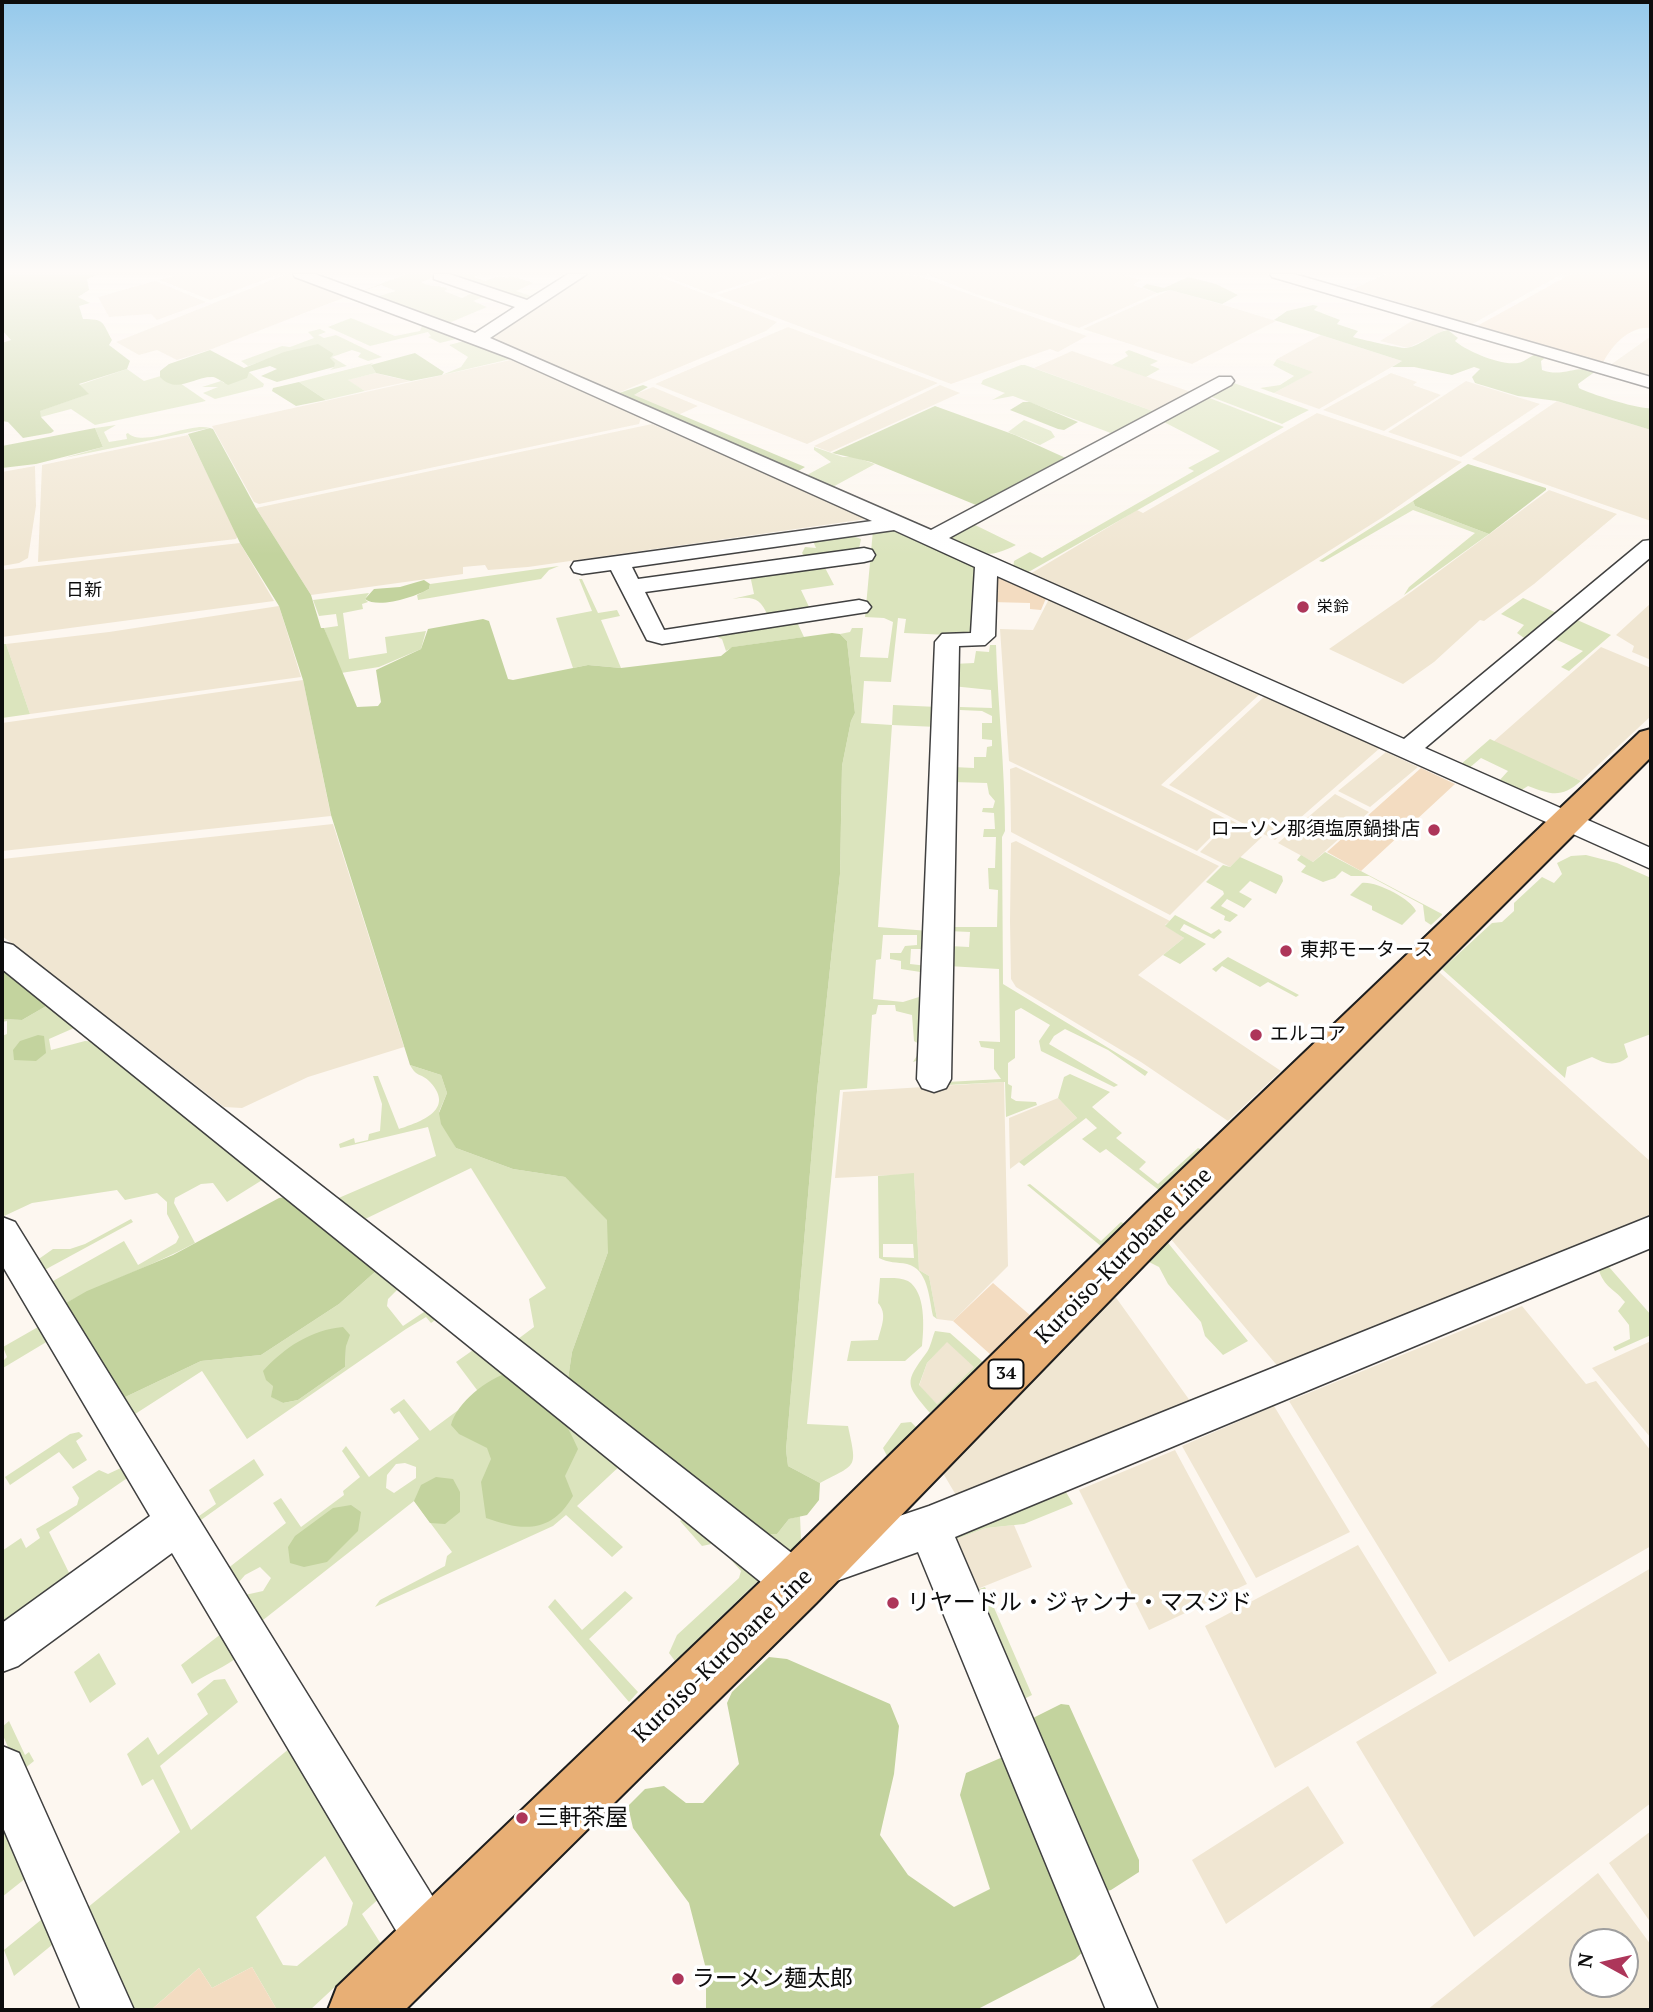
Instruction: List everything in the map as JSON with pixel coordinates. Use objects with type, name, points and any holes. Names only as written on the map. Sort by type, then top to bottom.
[{"type":"main road","name":"Kuroiso-Kurobane Line","points":[[360,2010],[805,1576],[1163,1216],[1651,739]]},
{"type":"street","points":[[546,368],[1651,859]]},
{"type":"street","points":[[1599,368],[1651,383]]},
{"type":"street","points":[[931,539],[1225,381]]},
{"type":"street","points":[[582,568],[897,523]]},
{"type":"street","points":[[618,562],[655,635],[662,637],[858,612],[867,527]]},
{"type":"street","points":[[1406,750],[1651,546]]},
{"type":"street","points":[[631,587],[864,555]]},
{"type":"street","points":[[934,1079],[947,642],[950,639],[977,640],[983,636],[986,563]]},
{"type":"street","points":[[2,953],[805,1576],[1651,1232]]},
{"type":"street","points":[[2,1233],[431,1941]]},
{"type":"street","points":[[2,1650],[178,1522]]},
{"type":"street","points":[[929,1527],[1132,2010]]},
{"type":"street","points":[[2,1770],[108,2010]]},
{"type":"shaded area","points":[[475,368],[534,368],[641,418],[639,424],[259,504],[254,502],[212,426]]},
{"type":"shaded area","points":[[561,368],[678,368],[618,393]]},
{"type":"shaded area","points":[[693,368],[898,368],[938,383],[807,444],[655,384]]},
{"type":"shaded area","points":[[909,368],[997,368],[951,384]]},
{"type":"shaded area","points":[[1034,368],[1121,368],[1194,393],[1158,413]]},
{"type":"shaded area","points":[[1301,368],[1390,368],[1319,409],[1274,393],[1312,372]]},
{"type":"shaded area","points":[[1615,368],[1651,368],[1651,379]]},
{"type":"shaded area","points":[[376,373],[411,381],[365,391],[347,380]]},
{"type":"shaded area","points":[[1391,373],[1417,382],[1413,385],[1441,395],[1384,431],[1323,410]]},
{"type":"shaded area","points":[[1466,381],[1540,404],[1461,457],[1388,432]]},
{"type":"shaded area","points":[[940,385],[960,393],[830,452],[814,446]]},
{"type":"shaded area","points":[[653,387],[698,406],[678,415],[633,395]]},
{"type":"shaded area","points":[[1557,401],[1651,430],[1651,521],[1472,459]]},
{"type":"shaded area","points":[[1317,413],[1462,462],[1383,517],[1184,642],[1030,574],[1137,510],[1143,513]]},
{"type":"shaded area","points":[[652,424],[869,516],[866,519],[528,567],[488,570],[485,565],[463,567],[463,574],[311,595],[256,508]]},
{"type":"shaded area","points":[[188,435],[238,536],[236,539],[38,562],[42,465]]},
{"type":"shaded area","points":[[35,466],[36,506],[28,558],[19,563],[2,566],[2,472]]},
{"type":"shaded area","points":[[1549,490],[1617,514],[1534,584],[1484,621],[1480,620],[1434,662],[1403,684],[1329,649],[1411,592]]},
{"type":"shaded area","points":[[240,543],[274,601],[2,637],[2,570]]},
{"type":"shaded area","points":[[1049,599],[1261,693],[1161,785],[1228,820],[1197,851],[1009,761],[1000,629],[1033,630]]},
{"type":"shaded area","points":[[1651,603],[1651,660],[1632,652],[1634,646],[1616,635]]},
{"type":"shaded area","points":[[279,606],[301,677],[30,714],[6,644],[109,632]]},
{"type":"shaded area","points":[[1601,647],[1651,668],[1651,716],[1581,781],[1493,742]]},
{"type":"shaded area","points":[[303,680],[331,816],[2,851],[2,723]]},
{"type":"shaded area","points":[[1266,695],[1380,748],[1275,840],[1169,785]]},
{"type":"shaded area","points":[[1386,752],[1418,767],[1370,807],[1338,791]]},
{"type":"shaded area","points":[[1016,767],[1219,866],[1170,915],[1011,832],[1010,769]]},
{"type":"shaded area","points":[[1335,794],[1369,812],[1313,862],[1278,843]]},
{"type":"shaded area","points":[[1231,820],[1262,837],[1230,867],[1200,852]]},
{"type":"shaded area","points":[[333,824],[404,1047],[308,1077],[242,1108],[224,1107],[2,936],[2,859]]},
{"type":"shaded area","points":[[1016,841],[1170,921],[1165,925],[1184,938],[1138,975],[1281,1071],[1228,1121],[1141,1062],[1016,987],[1011,979],[1010,921],[1011,843]]},
{"type":"shaded area","points":[[1439,972],[1651,1162],[1651,1214],[1473,1295],[1280,1369],[1170,1238]]},
{"type":"shaded area","points":[[1004,1082],[1008,1266],[953,1321],[937,1319],[929,1276],[919,1270],[914,1174],[835,1178],[843,1092]]},
{"type":"shaded area","points":[[1058,1098],[1077,1118],[1010,1169],[1009,1118]]},
{"type":"shaded area","points":[[1112,1292],[1193,1405],[960,1502],[940,1468]]},
{"type":"shaded area","points":[[1522,1306],[1586,1384],[1596,1381],[1651,1451],[1651,1546],[1449,1662],[1289,1401]]},
{"type":"shaded area","points":[[947,1341],[975,1367],[937,1404],[919,1386],[927,1363]]},
{"type":"shaded area","points":[[1651,1341],[1651,1438],[1592,1368]]},
{"type":"shaded area","points":[[1274,1406],[1350,1532],[1256,1578],[1182,1446]]},
{"type":"shaded area","points":[[1175,1450],[1247,1584],[1149,1630],[1079,1490]]},
{"type":"shaded area","points":[[1014,1525],[1032,1567],[970,1592],[951,1541],[986,1528]]},
{"type":"shaded area","points":[[1358,1545],[1437,1673],[1275,1768],[1205,1626]]},
{"type":"shaded area","points":[[1651,1568],[1651,1803],[1474,1937],[1356,1742]]},
{"type":"shaded area","points":[[1308,1786],[1344,1843],[1226,1924],[1192,1860]]},
{"type":"shaded area","points":[[1651,1831],[1651,1923],[1609,1863]]},
{"type":"shaded area","points":[[1598,1873],[1638,1928],[1569,1928],[1569,1998],[1639,1998],[1639,1929],[1651,1945],[1651,2010],[1427,2010]]},
{"type":"green space","points":[[2,368],[127,368],[79,384],[89,394],[40,411],[41,417],[54,431],[51,433],[23,438],[8,422],[2,421]]},
{"type":"green space","points":[[164,368],[263,368],[249,372],[247,378],[228,385],[213,377],[179,385],[166,382],[160,377],[160,371]]},
{"type":"green space","points":[[274,368],[331,368],[277,382],[261,376],[277,369]]},
{"type":"green space","points":[[354,368],[373,368],[376,373],[348,380],[365,391],[326,400],[299,382]]},
{"type":"green space","points":[[373,368],[438,368],[444,372],[442,375],[411,381],[376,373]]},
{"type":"green space","points":[[459,368],[473,368],[442,375]]},
{"type":"green space","points":[[1014,368],[1033,368],[1158,413],[1116,435],[1013,396],[992,400],[1005,393],[981,384],[983,380]]},
{"type":"green space","points":[[1120,368],[1160,369],[1146,377]]},
{"type":"green space","points":[[1279,368],[1302,368],[1313,372],[1274,393],[1260,388],[1280,385],[1294,376]]},
{"type":"green space","points":[[1418,368],[1472,368],[1452,375]]},
{"type":"green space","points":[[1477,368],[1542,368],[1557,373],[1582,369],[1596,371],[1578,384],[1579,388],[1615,401],[1651,408],[1651,430],[1557,401],[1518,396],[1475,383],[1472,377],[1480,369]]},
{"type":"green space","points":[[127,369],[144,381],[167,374],[206,401],[95,425],[71,409],[41,417],[39,411],[88,394],[79,385]]},
{"type":"green space","points":[[249,372],[264,384],[263,387],[215,399],[203,393],[218,387],[202,387],[221,381],[224,383]]},
{"type":"green space","points":[[299,382],[326,400],[296,406],[272,391],[273,388]]},
{"type":"green space","points":[[1234,383],[1309,410],[1282,424],[1209,396]]},
{"type":"green space","points":[[643,385],[648,387],[634,395],[805,467],[795,473],[616,394]]},
{"type":"green space","points":[[1207,397],[1284,427],[1025,574],[1013,568],[1014,561],[1030,552],[1042,558],[1194,471],[1188,468],[1220,451],[1162,421]]},
{"type":"green space","points":[[1023,402],[1030,402],[1078,422],[1064,430],[1058,429],[1010,410]]},
{"type":"green space","points":[[935,406],[1015,435],[1068,459],[984,504],[976,505],[871,462],[832,453]]},
{"type":"green space","points":[[1024,420],[1051,431],[1055,437],[1040,445],[1008,432]]},
{"type":"green space","points":[[116,425],[104,432],[109,442],[127,439],[128,433],[144,438],[191,428],[210,428],[64,458],[103,447],[95,428]]},
{"type":"green space","points":[[95,428],[103,447],[36,464],[2,468],[2,446]]},
{"type":"green space","points":[[210,428],[311,595],[321,628],[324,628],[357,707],[378,706],[381,702],[376,670],[421,649],[428,629],[483,619],[489,621],[508,679],[513,680],[588,665],[621,668],[721,656],[732,647],[832,633],[840,634],[847,641],[855,713],[842,766],[840,874],[817,1091],[786,1450],[788,1466],[820,1483],[819,1500],[807,1515],[789,1519],[777,1534],[763,1534],[568,1379],[572,1352],[608,1252],[607,1220],[565,1177],[513,1169],[456,1148],[441,1124],[439,1113],[447,1093],[441,1075],[410,1065],[331,815],[303,680],[279,606],[240,543],[188,434]]},
{"type":"green space","points":[[814,447],[875,464],[829,489],[810,481],[807,475],[831,462],[814,450]]},
{"type":"green space","points":[[1468,464],[1546,490],[1489,534],[1415,506],[1413,501]]},
{"type":"green space","points":[[1413,501],[1415,506],[1489,534],[1404,595],[1409,587],[1475,533],[1413,510],[1323,562],[1319,561]]},
{"type":"green space","points":[[971,523],[1016,545],[987,554],[972,551],[945,537]]},
{"type":"green space","points":[[894,528],[979,566],[977,631],[971,636],[904,633],[906,619],[898,618],[891,682],[864,681],[861,723],[892,725],[878,927],[929,931],[928,949],[911,949],[910,964],[928,966],[927,973],[901,969],[901,961],[890,959],[890,953],[901,953],[905,946],[917,945],[917,935],[883,935],[881,959],[876,960],[873,999],[903,1002],[919,997],[920,990],[926,990],[923,1059],[913,1062],[920,1051],[919,1044],[914,1041],[912,1015],[896,1011],[895,1005],[878,1005],[876,1014],[872,1015],[867,1088],[840,1090],[807,1424],[848,1426],[853,1458],[848,1468],[820,1483],[788,1466],[786,1450],[817,1091],[840,874],[842,766],[855,713],[847,641],[840,634],[850,632],[852,628],[863,628],[860,657],[888,658],[893,622],[884,618],[865,617],[873,530]]},
{"type":"green space","points":[[847,534],[861,539],[859,549],[805,557],[802,553],[805,547],[816,548],[812,539]]},
{"type":"green space","points":[[823,564],[834,585],[801,590],[810,609],[768,616],[762,605],[754,599],[732,599],[754,594],[750,575]]},
{"type":"green space","points":[[559,566],[549,570],[541,579],[418,600],[417,595],[429,589],[430,584]]},
{"type":"green space","points":[[579,579],[582,579],[598,613],[617,610],[620,616],[601,620],[621,668],[588,665],[573,668],[556,618],[592,611]]},
{"type":"green space","points":[[424,580],[430,584],[429,589],[406,598],[379,603],[365,599],[374,589],[400,587]]},
{"type":"green space","points":[[369,593],[365,599],[368,602],[362,604],[363,609],[343,613],[349,659],[387,653],[385,637],[426,631],[421,649],[379,667],[341,673],[324,628],[338,626],[336,614],[319,616],[313,600]]},
{"type":"green space","points":[[1523,598],[1559,614],[1527,640],[1517,633],[1524,625],[1501,614]]},
{"type":"green space","points":[[1575,619],[1611,635],[1569,671],[1561,667],[1583,651],[1552,638]]},
{"type":"green space","points":[[796,620],[804,637],[733,647],[726,651],[722,639],[715,636]]},
{"type":"green space","points":[[2,644],[6,644],[30,714],[2,718]]},
{"type":"green space","points":[[990,645],[996,645],[1004,785],[1003,984],[1148,1072],[1145,1076],[1108,1050],[1065,1029],[1054,1036],[1049,1044],[1118,1085],[1114,1087],[1041,1051],[1039,1041],[1050,1025],[1021,1008],[1015,1011],[1015,1058],[1008,1063],[1008,1084],[1012,1086],[1011,1098],[1016,1101],[1036,1102],[1037,1105],[1006,1117],[1005,1082],[947,1085],[947,1082],[1001,1079],[994,1069],[994,1049],[981,1047],[979,1041],[1000,1042],[999,969],[948,966],[949,946],[969,947],[970,932],[948,931],[948,927],[997,927],[998,890],[989,889],[988,868],[995,868],[996,837],[983,837],[984,829],[995,829],[994,813],[982,812],[983,808],[993,808],[995,801],[989,794],[987,783],[953,782],[953,767],[974,768],[974,757],[986,757],[987,747],[992,746],[992,740],[982,739],[982,723],[992,723],[992,716],[982,711],[960,710],[960,707],[992,708],[991,690],[952,686],[953,664],[974,663],[976,651],[989,652]]},
{"type":"green space","points":[[893,705],[938,707],[937,727],[892,725]]},
{"type":"green space","points":[[1490,739],[1581,781],[1568,790],[1556,793],[1528,786],[1520,791],[1498,782],[1508,771],[1481,758],[1468,769],[1460,765]]},
{"type":"green space","points":[[1325,852],[1442,915],[1431,925],[1425,921],[1423,905],[1369,876],[1351,876],[1342,871],[1335,878],[1323,882],[1301,872],[1306,866],[1297,860],[1301,855],[1313,862]]},
{"type":"green space","points":[[1586,855],[1617,863],[1651,878],[1651,1034],[1624,1044],[1628,1057],[1624,1060],[1610,1063],[1592,1057],[1567,1067],[1565,1078],[1442,969],[1492,923],[1502,922],[1514,911],[1514,903],[1542,877],[1554,883],[1562,874],[1557,863],[1571,856]]},
{"type":"green space","points":[[1240,857],[1282,876],[1283,881],[1276,894],[1250,881],[1239,892],[1252,899],[1244,908],[1227,899],[1221,906],[1238,915],[1230,922],[1210,908],[1224,894],[1223,891],[1206,882],[1223,865],[1230,867]]},
{"type":"green space","points":[[1362,883],[1376,885],[1392,892],[1407,901],[1416,911],[1402,925],[1372,910],[1372,906],[1350,895]]},
{"type":"green space","points":[[1175,915],[1211,934],[1219,929],[1222,932],[1214,939],[1184,924],[1180,930],[1206,944],[1180,964],[1163,955],[1184,938],[1165,926]]},
{"type":"green space","points":[[1228,957],[1299,995],[1296,997],[1268,982],[1260,987],[1222,966],[1216,972],[1212,969]]},
{"type":"green space","points":[[2,971],[15,975],[48,1005],[22,1020],[2,1019]]},
{"type":"green space","points":[[48,1005],[74,1028],[49,1039],[51,1050],[85,1041],[99,1042],[267,1177],[227,1202],[213,1183],[201,1184],[175,1198],[174,1203],[195,1243],[59,1307],[46,1285],[124,1241],[138,1265],[176,1243],[179,1237],[167,1214],[167,1202],[157,1193],[125,1200],[117,1190],[32,1203],[2,1217],[2,1036],[7,1034],[7,1021],[2,1022],[2,1019],[22,1020]]},
{"type":"green space","points":[[38,1035],[44,1036],[46,1053],[36,1061],[14,1060],[13,1050],[20,1041]]},
{"type":"green space","points":[[410,1065],[441,1075],[447,1093],[439,1112],[456,1148],[513,1169],[565,1177],[608,1220],[608,1252],[572,1352],[568,1379],[518,1339],[534,1327],[529,1299],[546,1288],[471,1168],[361,1221],[334,1200],[436,1156],[428,1127],[340,1148],[339,1144],[354,1138],[355,1143],[368,1140],[369,1134],[380,1131],[382,1104],[373,1076],[378,1076],[399,1129],[432,1113],[439,1100],[437,1092],[430,1082]]},
{"type":"green space","points":[[1070,1074],[1110,1092],[1092,1107],[1122,1133],[1116,1138],[1146,1162],[1139,1169],[1158,1184],[1198,1148],[1202,1150],[1160,1191],[1106,1149],[1100,1153],[1082,1139],[1097,1128],[1086,1118],[1024,1166],[1019,1162],[1077,1118],[1058,1098],[1064,1077]]},
{"type":"green space","points":[[914,1173],[919,1270],[929,1276],[937,1319],[933,1316],[926,1285],[919,1272],[907,1264],[879,1258],[878,1176]],"holes":[[[883,1244],[913,1244],[914,1258],[883,1257]]]},
{"type":"green space","points":[[1030,1184],[1101,1241],[1121,1222],[1125,1224],[1102,1247],[1027,1185]]},
{"type":"green space","points":[[291,1196],[373,1262],[376,1271],[339,1304],[261,1355],[201,1361],[121,1399],[59,1307],[87,1291],[173,1255],[279,1198]]},
{"type":"green space","points":[[131,1219],[133,1222],[39,1273],[33,1263],[53,1249],[70,1249],[85,1244]]},
{"type":"green space","points":[[1164,1238],[1248,1341],[1223,1355],[1205,1336],[1201,1322],[1168,1284],[1159,1267],[1143,1259]]},
{"type":"green space","points":[[1630,1253],[1633,1256],[1609,1267],[1651,1315],[1651,1335],[1615,1351],[1613,1347],[1630,1339],[1629,1325],[1618,1311],[1625,1302],[1606,1284],[1598,1268]]},
{"type":"green space","points":[[373,1262],[401,1286],[388,1299],[387,1306],[403,1326],[430,1308],[441,1316],[431,1323],[426,1317],[406,1329],[247,1439],[202,1371],[132,1416],[121,1399],[201,1361],[261,1355],[339,1304],[376,1271]],"holes":[[[346,1346],[345,1367],[298,1400],[283,1403],[272,1397],[273,1386]]]},
{"type":"green space","points":[[880,1278],[902,1279],[914,1286],[921,1301],[922,1346],[905,1361],[847,1361],[851,1341],[878,1340],[883,1316],[878,1303]]},
{"type":"green space","points":[[45,1323],[53,1338],[3,1368],[2,1362],[7,1357],[3,1347]]},
{"type":"green space","points":[[343,1327],[350,1335],[346,1346],[345,1367],[298,1400],[283,1403],[271,1397],[273,1386],[266,1380],[263,1371],[271,1362],[309,1336]]},
{"type":"green space","points":[[935,1331],[950,1333],[984,1363],[930,1413],[916,1396],[910,1383]],"holes":[[[947,1342],[974,1367],[937,1404],[919,1385],[927,1363]]]},
{"type":"green space","points":[[476,1348],[623,1463],[577,1506],[623,1547],[612,1557],[566,1515],[553,1526],[375,1607],[380,1600],[445,1566],[447,1556],[452,1552],[414,1501],[258,1624],[227,1569],[286,1523],[273,1503],[281,1498],[301,1527],[344,1495],[343,1491],[360,1477],[342,1451],[346,1446],[369,1477],[419,1439],[399,1411],[394,1414],[390,1409],[404,1399],[430,1431],[480,1394],[456,1362]],"holes":[[[405,1463],[416,1467],[416,1478],[394,1493],[386,1488],[387,1475],[396,1464]],[[260,1567],[271,1578],[263,1591],[245,1595],[239,1582],[245,1575]]]},
{"type":"green space","points":[[510,1372],[542,1397],[558,1414],[578,1449],[565,1476],[573,1496],[555,1517],[535,1526],[524,1527],[486,1518],[481,1482],[491,1459],[487,1448],[459,1434],[451,1425],[454,1416],[474,1392]]},
{"type":"green space","points":[[911,1422],[917,1428],[887,1456],[883,1448],[901,1423]]},
{"type":"green space","points":[[79,1432],[83,1436],[76,1441],[87,1460],[73,1469],[59,1452],[10,1485],[5,1477],[70,1434]]},
{"type":"green space","points":[[254,1459],[264,1475],[194,1525],[192,1521],[216,1504],[209,1490]]},
{"type":"green space","points":[[125,1466],[136,1472],[49,1532],[75,1585],[2,1638],[2,1551],[21,1538],[26,1548],[40,1538],[36,1529],[77,1505],[79,1498],[72,1487],[99,1470],[108,1474]]},
{"type":"green space","points":[[436,1477],[453,1479],[460,1492],[460,1512],[445,1524],[430,1523],[414,1501],[421,1485]]},
{"type":"green space","points":[[1063,1487],[1073,1504],[1024,1524],[986,1528],[951,1541],[952,1533]]},
{"type":"green space","points":[[351,1505],[361,1512],[358,1531],[327,1562],[304,1567],[290,1563],[288,1547],[295,1536],[333,1508]]},
{"type":"green space","points":[[687,1514],[763,1576],[675,1661],[669,1653],[677,1635],[739,1578],[741,1571],[716,1543],[702,1546],[680,1521]]},
{"type":"green space","points":[[800,1516],[801,1540],[788,1553],[763,1534],[777,1534],[789,1519]]},
{"type":"green space","points":[[985,1587],[1032,1695],[1016,1703],[970,1592]]},
{"type":"green space","points":[[625,1591],[633,1598],[589,1639],[638,1692],[629,1702],[548,1607],[555,1599],[582,1630]]},
{"type":"green space","points":[[226,1630],[240,1655],[192,1684],[181,1665]]},
{"type":"green space","points":[[99,1653],[116,1684],[90,1703],[74,1672]]},
{"type":"green space","points":[[769,1657],[787,1659],[890,1704],[899,1726],[894,1774],[880,1835],[908,1875],[954,1907],[990,1889],[960,1795],[966,1773],[1012,1753],[1087,1948],[1075,1959],[976,2010],[706,2010],[706,1969],[689,1903],[633,1828],[628,1806],[645,1789],[664,1786],[686,1803],[703,1803],[739,1764],[727,1703],[732,1692]]},
{"type":"green space","points":[[225,1679],[238,1702],[160,1766],[191,1830],[296,1743],[383,1895],[362,1914],[381,1944],[310,2010],[277,2010],[252,1967],[212,1988],[199,1968],[151,2010],[132,2010],[87,1908],[180,1832],[153,1779],[142,1786],[127,1754],[148,1737],[158,1755],[208,1714],[197,1694],[214,1680]],"holes":[[[325,1856],[353,1903],[347,1925],[297,1966],[283,1965],[256,1917]]]},
{"type":"green space","points":[[1061,1704],[1069,1705],[1139,1860],[1139,1872],[1111,1890],[1102,1892],[1028,1734],[1033,1718]]},
{"type":"green space","points":[[9,1721],[25,1755],[29,1752],[34,1761],[19,1773],[2,1733],[2,1727]]},
{"type":"green space","points":[[2,1806],[31,1874],[2,1897]]},
{"type":"green space","points":[[47,1915],[58,1940],[14,1976],[4,1950]]},
{"type":"sand","points":[[995,573],[1047,596],[1041,610],[1030,609],[1030,603],[991,602]]},
{"type":"sand","points":[[1421,768],[1455,784],[1361,871],[1327,852]]},
{"type":"sand","points":[[993,1283],[1031,1316],[991,1355],[953,1321]]},
{"type":"sand","points":[[252,1967],[277,2010],[151,2010],[199,1968],[212,1988]]},
{"type":"place","name":"栄鈴","points":[[1303,607]]},
{"type":"place","name":"ローソン那須塩原鍋掛店","points":[[1434,830]]},
{"type":"place","name":"東邦モータース","points":[[1286,951]]},
{"type":"place","name":"エルコア","points":[[1256,1035]]},
{"type":"place","name":"リヤードル・ジャンナ・マスジド","points":[[893,1603]]},
{"type":"place","name":"三軒茶屋","points":[[522,1818]]},
{"type":"place","name":"ラーメン麺太郎","points":[[678,1979]]},
{"type":"district","name":"日新","points":[[84,591]]}]
